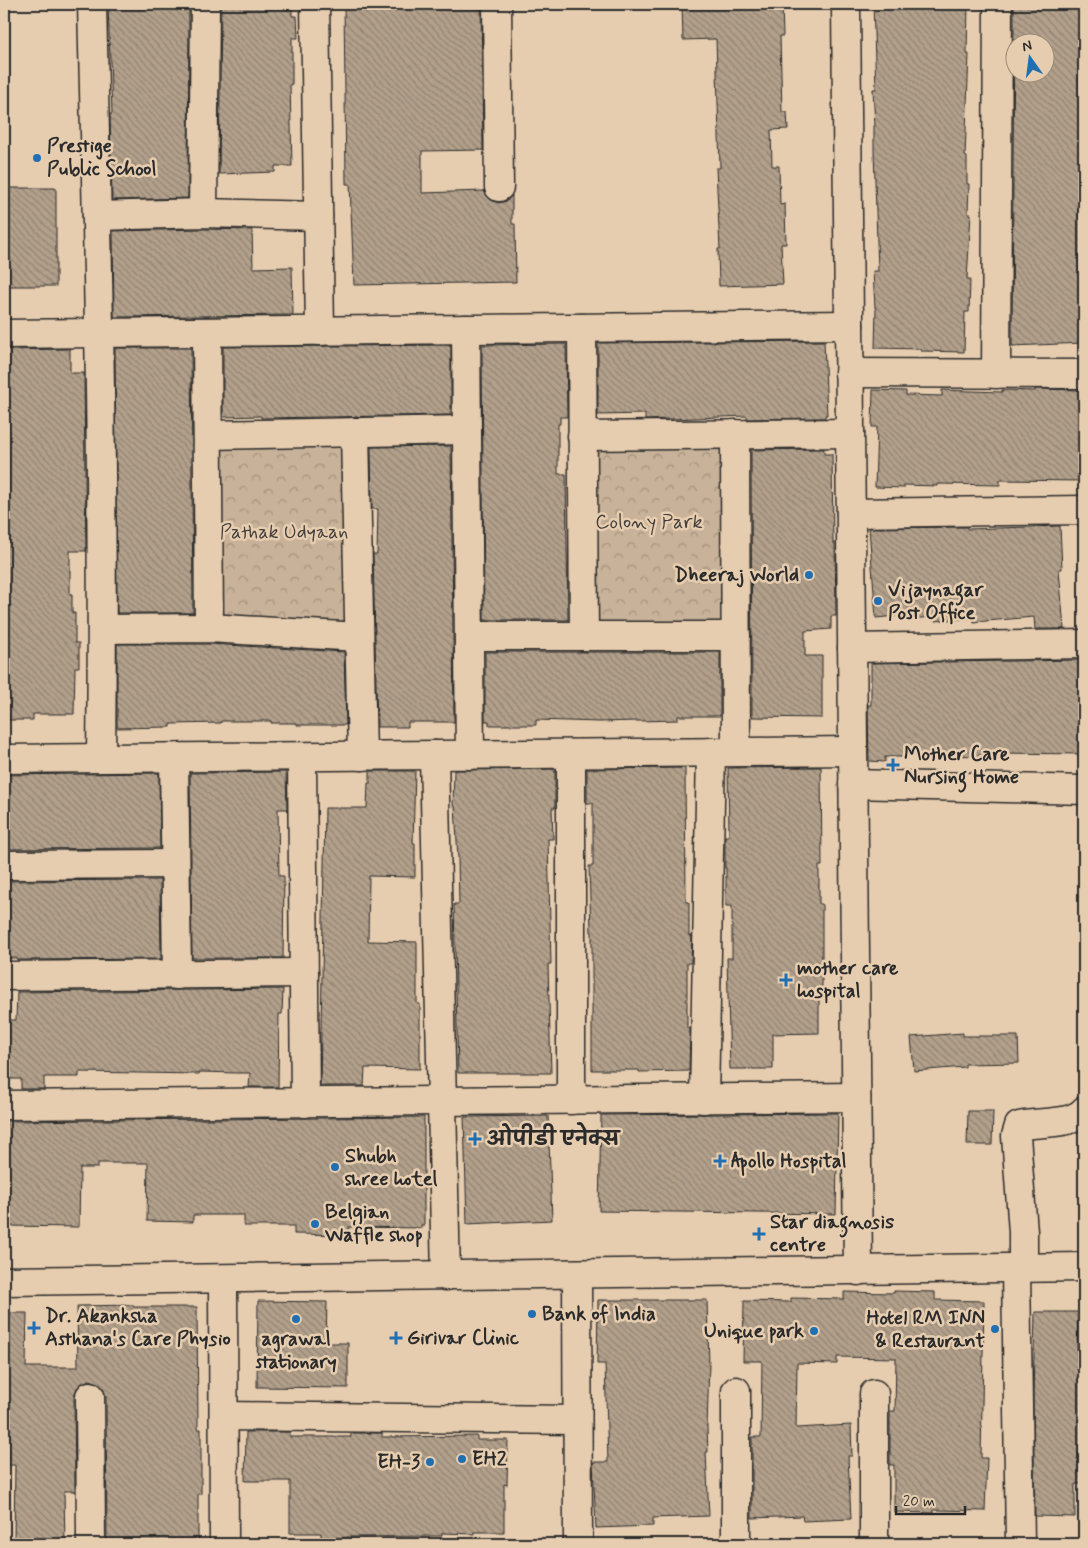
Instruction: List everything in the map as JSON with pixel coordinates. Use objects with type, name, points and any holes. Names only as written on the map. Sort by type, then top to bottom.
[{"type":"street","points":[[92,4],[103,630],[102,758]]},
{"type":"street","points":[[203,213],[205,4]]},
{"type":"street","points":[[314,4],[320,330]]},
{"type":"street","points":[[497,4],[499,187]]},
{"type":"street","points":[[846,4],[858,1270]]},
{"type":"street","points":[[996,374],[998,4]]},
{"type":"street","points":[[97,216],[203,213],[318,216]]},
{"type":"street","points":[[4,334],[849,325]]},
{"type":"street","points":[[582,328],[584,636]]},
{"type":"street","points":[[466,329],[470,755]]},
{"type":"street","points":[[206,332],[209,628]]},
{"type":"street","points":[[849,372],[1084,374]]},
{"type":"street","points":[[208,435],[467,430]]},
{"type":"street","points":[[355,432],[362,756]]},
{"type":"street","points":[[582,436],[850,433]]},
{"type":"street","points":[[704,1099],[724,752],[736,636],[735,434]]},
{"type":"street","points":[[851,513],[1084,510]]},
{"type":"street","points":[[103,630],[209,628],[359,637]]},
{"type":"street","points":[[469,636],[736,636]]},
{"type":"street","points":[[852,648],[1084,644]]},
{"type":"street","points":[[4,759],[853,751]]},
{"type":"street","points":[[571,754],[571,1100]]},
{"type":"street","points":[[434,755],[446,1276]]},
{"type":"street","points":[[302,756],[305,1103]]},
{"type":"street","points":[[174,758],[177,974]]},
{"type":"street","points":[[853,784],[1084,790]]},
{"type":"street","points":[[4,865],[175,864]]},
{"type":"street","points":[[4,976],[304,974]]},
{"type":"street","points":[[4,1106],[856,1097]]},
{"type":"street","points":[[1020,1544],[1020,1268],[1023,1232],[1016,1136],[1019,1126],[1073,1120],[1084,1111]]},
{"type":"street","points":[[4,1282],[1084,1268]]},
{"type":"street","points":[[577,1274],[578,1544]]},
{"type":"street","points":[[223,1279],[224,1544]]},
{"type":"street","points":[[736,1391],[736,1544]]},
{"type":"street","points":[[874,1394],[874,1544]]},
{"type":"street","points":[[90,1396],[91,1544]]},
{"type":"street","points":[[224,1416],[578,1420]]},
{"type":"green space","name":"Colony Park","points":[[722,442],[724,635],[594,626],[571,443]]},
{"type":"green space","name":"Pathak Udyaan","points":[[220,443],[349,443],[348,621],[219,621]]},
{"type":"building","points":[[108,4],[189,4],[188,198],[112,200],[110,114],[112,114]]},
{"type":"building","points":[[221,4],[292,4],[292,16],[297,16],[298,38],[292,38],[292,84],[290,84],[292,166],[275,166],[275,172],[219,174]]},
{"type":"building","points":[[344,4],[481,4],[483,150],[422,151],[422,193],[484,191],[491,200],[499,203],[507,201],[512,195],[512,224],[515,224],[516,282],[354,285],[350,184],[346,184]]},
{"type":"building","points":[[682,4],[782,4],[783,36],[780,36],[782,112],[787,112],[788,129],[771,130],[772,166],[779,166],[780,205],[785,204],[786,244],[781,244],[783,284],[719,286],[718,249],[720,249],[716,168],[720,168],[716,39],[683,40]]},
{"type":"building","points":[[873,4],[968,4],[967,54],[969,54],[965,156],[967,157],[967,184],[969,184],[968,214],[971,214],[967,279],[970,279],[969,312],[965,312],[964,352],[875,348],[876,308],[873,271],[878,271],[874,151],[873,89],[876,89]]},
{"type":"building","points":[[1014,4],[1084,4],[1084,343],[1012,346],[1014,82],[1056,82],[1056,32],[1014,32]]},
{"type":"building","points":[[4,188],[56,188],[56,286],[4,286]]},
{"type":"building","points":[[252,230],[253,268],[292,267],[293,315],[114,317],[113,231]]},
{"type":"building","points":[[824,341],[827,415],[825,415],[825,418],[747,419],[747,416],[645,420],[645,414],[598,415],[598,343]]},
{"type":"building","points":[[566,344],[567,417],[560,417],[560,424],[558,424],[558,474],[566,474],[568,620],[484,620],[482,345]]},
{"type":"building","points":[[451,345],[451,415],[223,417],[223,347]]},
{"type":"building","points":[[115,348],[191,348],[193,613],[117,613]]},
{"type":"building","points":[[70,349],[70,373],[84,373],[86,551],[70,551],[70,594],[72,594],[72,613],[75,613],[75,643],[79,643],[79,667],[75,667],[74,714],[33,714],[33,720],[4,720],[4,350]]},
{"type":"building","points":[[1035,389],[1084,390],[1084,481],[1000,480],[1000,485],[937,484],[937,486],[904,485],[904,488],[875,487],[877,427],[872,427],[873,390],[906,391],[906,395],[942,396],[942,390],[1002,392],[1002,390],[1035,391]]},
{"type":"building","points":[[451,446],[454,722],[408,722],[408,727],[377,727],[373,554],[377,554],[378,509],[372,509],[371,447]]},
{"type":"building","points":[[824,449],[824,454],[832,454],[836,616],[831,616],[831,629],[805,631],[805,656],[822,656],[822,718],[752,717],[751,450]]},
{"type":"building","points":[[1060,526],[1062,569],[1059,569],[1064,629],[1035,629],[1034,617],[974,622],[973,618],[935,621],[935,617],[907,619],[907,615],[876,618],[869,528],[967,527],[967,529]]},
{"type":"building","points":[[117,644],[209,644],[344,652],[346,725],[297,725],[297,723],[271,723],[271,721],[221,721],[221,723],[171,724],[171,727],[117,728]]},
{"type":"building","points":[[485,652],[720,652],[720,716],[678,716],[678,720],[599,722],[536,720],[536,725],[489,725],[489,721],[485,721]]},
{"type":"building","points":[[1084,660],[1084,754],[998,753],[998,756],[906,755],[905,757],[885,757],[885,762],[869,761],[868,705],[871,705],[871,663]]},
{"type":"building","points":[[821,767],[822,866],[819,866],[819,904],[822,904],[822,994],[819,994],[819,1033],[773,1034],[773,1069],[730,1069],[727,958],[732,958],[732,906],[726,906],[725,868],[725,836],[729,836],[728,768]]},
{"type":"building","points":[[685,768],[686,902],[689,902],[689,936],[692,936],[691,963],[687,963],[687,1028],[690,1028],[689,1071],[639,1072],[639,1070],[592,1070],[592,932],[589,866],[593,866],[593,803],[587,803],[587,769]]},
{"type":"building","points":[[555,769],[555,808],[552,808],[553,839],[548,839],[551,964],[548,964],[551,1073],[458,1073],[454,904],[459,904],[455,806],[453,806],[454,770]]},
{"type":"building","points":[[370,771],[415,771],[413,843],[415,843],[415,877],[369,876],[368,941],[417,942],[417,1004],[420,1004],[420,1069],[365,1068],[364,1086],[320,1086],[325,808],[367,808]]},
{"type":"building","points":[[286,772],[287,809],[278,809],[279,876],[284,876],[283,958],[192,958],[190,773]]},
{"type":"building","points":[[159,773],[160,848],[4,849],[4,775]]},
{"type":"building","points":[[160,880],[161,959],[17,960],[17,958],[4,958],[4,881]]},
{"type":"building","points":[[283,989],[282,1014],[279,1014],[278,1087],[249,1087],[250,1073],[79,1072],[79,1077],[44,1077],[44,1089],[21,1089],[21,1079],[4,1079],[4,1020],[16,1020],[17,992]]},
{"type":"building","points":[[963,1033],[963,1036],[1018,1036],[1019,1063],[965,1064],[965,1067],[914,1071],[911,1037]]},
{"type":"building","points":[[968,1111],[993,1111],[992,1145],[967,1145]]},
{"type":"building","name":"Apollo Hospital","points":[[838,1113],[836,1214],[599,1211],[601,1115]]},
{"type":"building","points":[[548,1116],[552,1220],[467,1224],[464,1117]]},
{"type":"building","points":[[424,1117],[424,1225],[421,1225],[421,1228],[349,1227],[349,1235],[294,1234],[294,1226],[244,1226],[244,1215],[193,1215],[193,1222],[147,1221],[148,1163],[98,1163],[98,1168],[80,1168],[79,1227],[4,1226],[6,1121]]},
{"type":"building","points":[[894,1291],[935,1292],[935,1300],[984,1301],[981,1458],[987,1458],[985,1511],[934,1510],[934,1513],[894,1512],[894,1465],[890,1465],[890,1411],[895,1411],[896,1358],[837,1357],[837,1364],[797,1363],[796,1428],[851,1425],[852,1456],[848,1456],[851,1519],[803,1521],[802,1516],[752,1518],[752,1437],[761,1437],[762,1361],[743,1361],[744,1301],[791,1302],[791,1298],[844,1299],[844,1292],[894,1293]]},
{"type":"building","points":[[598,1300],[707,1300],[709,1364],[708,1452],[706,1452],[709,1516],[653,1518],[653,1526],[596,1528],[593,1462],[608,1462],[605,1364],[597,1364]]},
{"type":"building","points":[[258,1301],[327,1302],[326,1343],[348,1343],[348,1388],[257,1387]]},
{"type":"building","points":[[133,1305],[133,1307],[197,1307],[198,1429],[201,1429],[201,1494],[198,1494],[198,1544],[107,1544],[106,1396],[103,1388],[98,1383],[90,1380],[82,1383],[77,1388],[74,1396],[75,1491],[64,1491],[65,1544],[14,1544],[15,1465],[4,1465],[4,1313],[27,1313],[26,1367],[78,1367],[77,1306]]},
{"type":"building","points":[[1035,1312],[1078,1312],[1077,1360],[1084,1360],[1084,1388],[1082,1484],[1075,1484],[1075,1517],[1035,1516],[1033,1396]]},
{"type":"building","points":[[246,1432],[290,1432],[290,1437],[351,1437],[351,1433],[382,1433],[382,1437],[477,1436],[477,1440],[508,1440],[507,1485],[504,1484],[504,1532],[474,1532],[474,1534],[442,1533],[442,1536],[347,1538],[321,1538],[321,1533],[290,1533],[290,1481],[245,1481]]},
{"type":"place","name":"Prestige Public School","points":[[37,158]]},
{"type":"place","name":"Dheeraj World","points":[[809,575]]},
{"type":"place","name":"Vijaynagar Post Office","points":[[878,601]]},
{"type":"place","name":"Mother Care Nursing Home","points":[[893,765]]},
{"type":"place","name":"mother care hospital","points":[[786,980]]},
{"type":"place","name":"ओपीडी एनेक्स","points":[[475,1139]]},
{"type":"place","name":"Apollo Hospital","points":[[720,1161]]},
{"type":"place","name":"Shubh shree hotel","points":[[335,1167]]},
{"type":"place","name":"Belgian Waffle shop","points":[[315,1224]]},
{"type":"place","name":"Star diagnosis centre","points":[[759,1234]]},
{"type":"place","name":"Bank of India","points":[[532,1314]]},
{"type":"place","name":"agrawal stationary","points":[[296,1319]]},
{"type":"place","name":"Dr. Akanksha Asthana's Care Physio","points":[[34,1328]]},
{"type":"place","name":"Hotel RM INN & Restaurant","points":[[995,1329]]},
{"type":"place","name":"Unique park","points":[[814,1331]]},
{"type":"place","name":"Girivar Clinic","points":[[396,1338]]},
{"type":"place","name":"EH2","points":[[462,1459]]},
{"type":"place","name":"EH-3","points":[[430,1462]]}]
